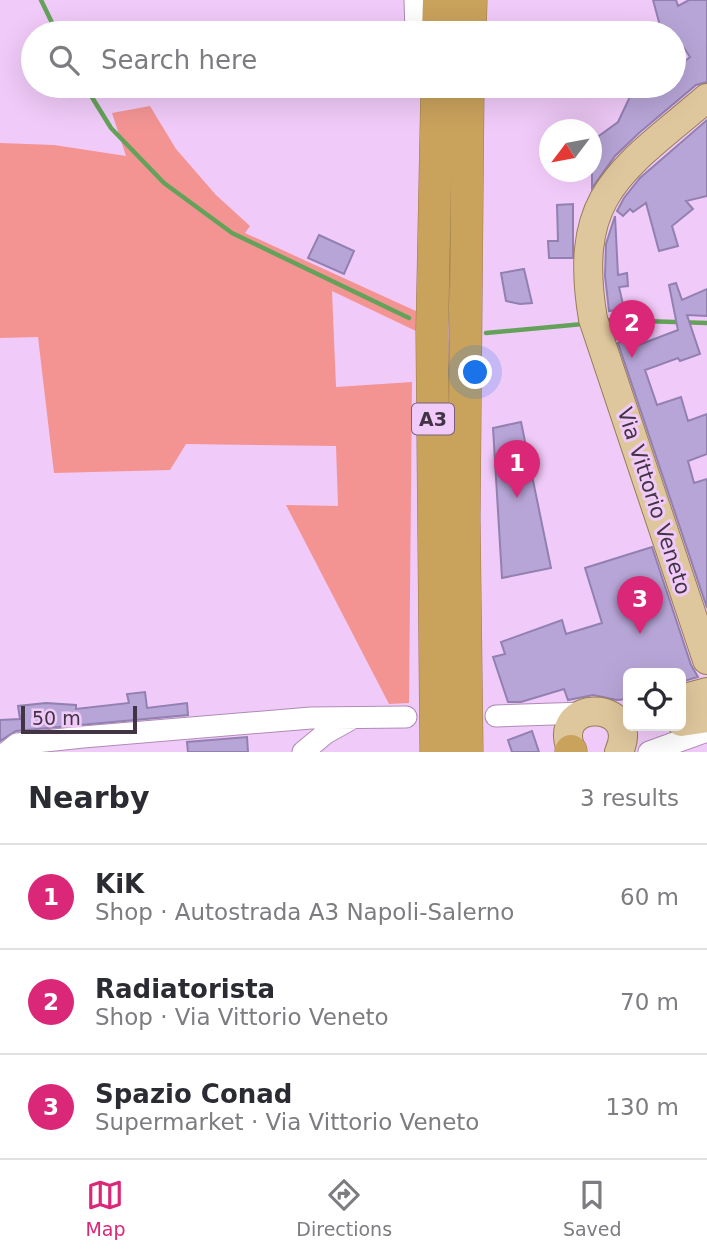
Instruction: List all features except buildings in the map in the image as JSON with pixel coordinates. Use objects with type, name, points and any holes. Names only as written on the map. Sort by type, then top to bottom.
[{"type":"highway","points":[[438,21],[439,0]]},
{"type":"highway","points":[[470,21],[471,0]]},
{"type":"highway","name":"A3","points":[[436,752],[432,318],[437,98]]},
{"type":"highway","name":"A3","points":[[467,752],[464,518],[468,98]]},
{"type":"highway","points":[[420,752],[422,571],[433,510]]},
{"type":"highway","points":[[466,676],[477,752]]},
{"type":"main road","name":"Via Vittorio Veneto","points":[[707,98],[628,165],[600,204],[592,226],[587,255],[587,285],[593,318],[707,660]]},
{"type":"main road","points":[[686,698],[707,692]]},
{"type":"main road","points":[[571,750],[569,729],[573,722],[605,710],[620,725],[621,749]]},
{"type":"main road","points":[[686,721],[707,718]]},
{"type":"main road","points":[[621,749],[636,731]]},
{"type":"street","points":[[415,0],[416,21]]},
{"type":"street","points":[[496,716],[605,710]]},
{"type":"street","points":[[538,713],[557,726],[571,750]]},
{"type":"street","points":[[303,752],[326,733],[355,717]]},
{"type":"street","points":[[7,752],[17,744],[41,748],[83,737],[271,721],[406,717]]},
{"type":"street","points":[[649,752],[707,731]]},
{"type":"shaded area","points":[[150,106],[176,149],[216,195],[250,226],[245,233],[418,312],[416,331],[332,291],[336,387],[412,382],[409,703],[389,704],[286,505],[338,506],[336,446],[186,444],[170,470],[54,473],[38,337],[0,338],[0,143],[54,145],[126,156],[112,113]]},
{"type":"waterway","points":[[41,0],[51,21]]},
{"type":"waterway","points":[[92,98],[111,128],[164,183],[232,233],[409,318]]},
{"type":"waterway","points":[[610,320],[707,323]]},
{"type":"waterway","points":[[486,333],[583,324]]},
{"type":"place","name":"Radiatorista","points":[[632,358]]},
{"type":"place","name":"KiK","points":[[517,498]]},
{"type":"place","name":"Spazio Conad","points":[[640,634]]}]
